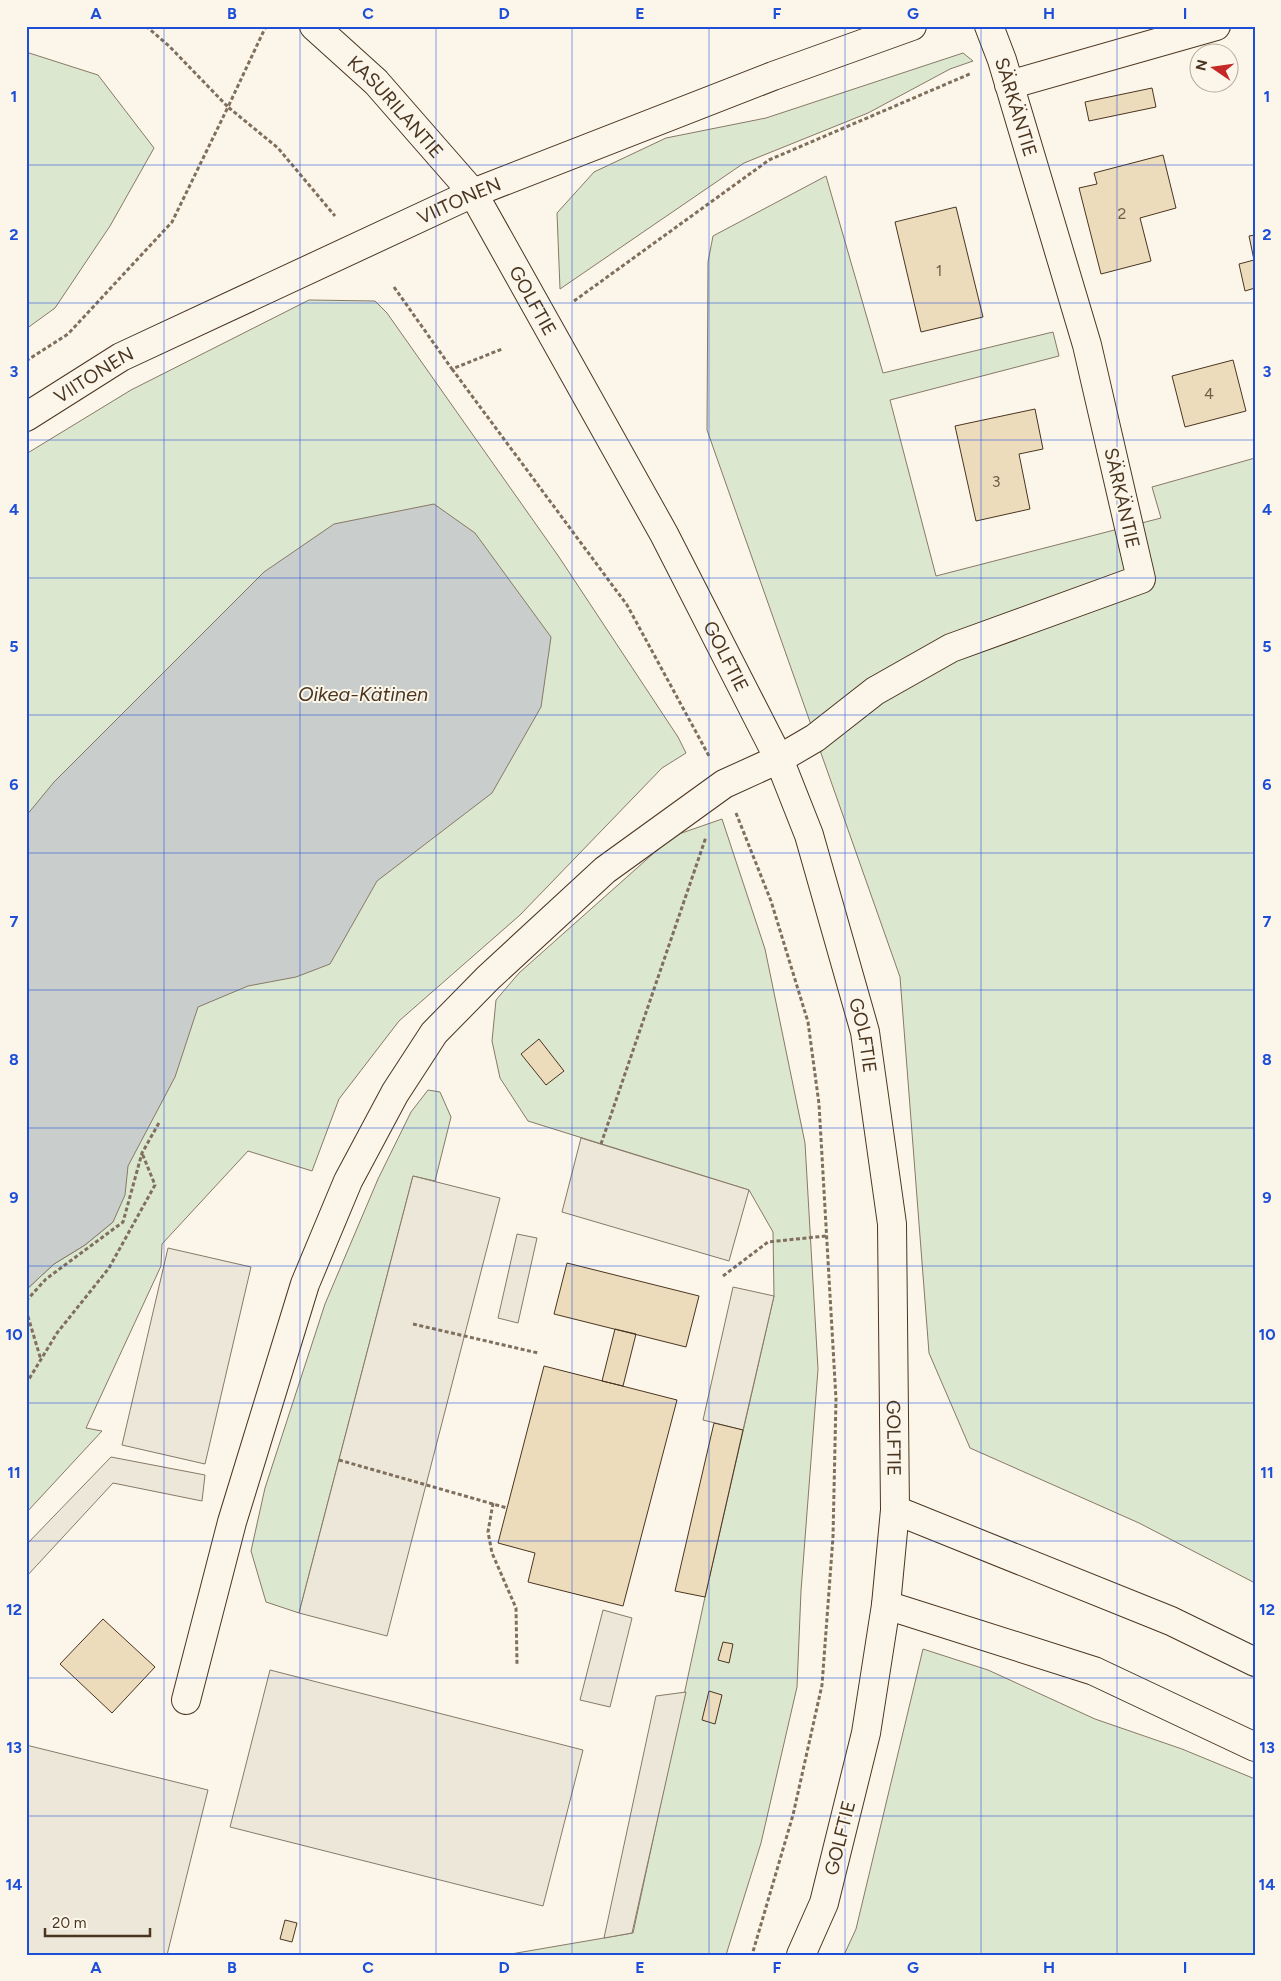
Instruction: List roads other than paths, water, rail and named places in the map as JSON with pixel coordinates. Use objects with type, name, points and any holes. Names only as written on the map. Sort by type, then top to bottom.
[{"type":"main road","name":"KASURILANTIE","points":[[314,26],[376,82],[472,193]]},
{"type":"main road","name":"VIITONEN","points":[[26,416],[120,357],[472,193],[773,76],[912,26]]},
{"type":"main road","name":"SÄRKÄNTIE","points":[[779,759],[815,738],[875,691],[951,648],[1141,579],[1087,345],[1005,72],[989,26]]},
{"type":"main road","points":[[1005,72],[1216,26]]},
{"type":"main road","name":"GOLFTIE","points":[[472,193],[664,534],[779,759],[809,835],[865,1032],[892,1224],[895,1510],[886,1605],[866,1734],[824,1903],[801,1955]]},
{"type":"main road","points":[[186,1700],[232,1522],[304,1284],[348,1181],[395,1093],[434,1033],[488,978],[605,870],[724,784],[779,759]]},
{"type":"main road","points":[[895,1510],[1171,1621],[1255,1662]]},
{"type":"main road","points":[[886,1605],[1094,1671],[1255,1747]]},
{"type":"water","name":"Oikea-Kätinen","points":[[434,504],[475,533],[551,637],[541,707],[492,793],[377,881],[330,964],[296,977],[248,986],[198,1007],[175,1077],[128,1166],[125,1195],[113,1222],[85,1245],[54,1264],[26,1290],[26,816],[54,782],[264,572],[334,524]]}]
